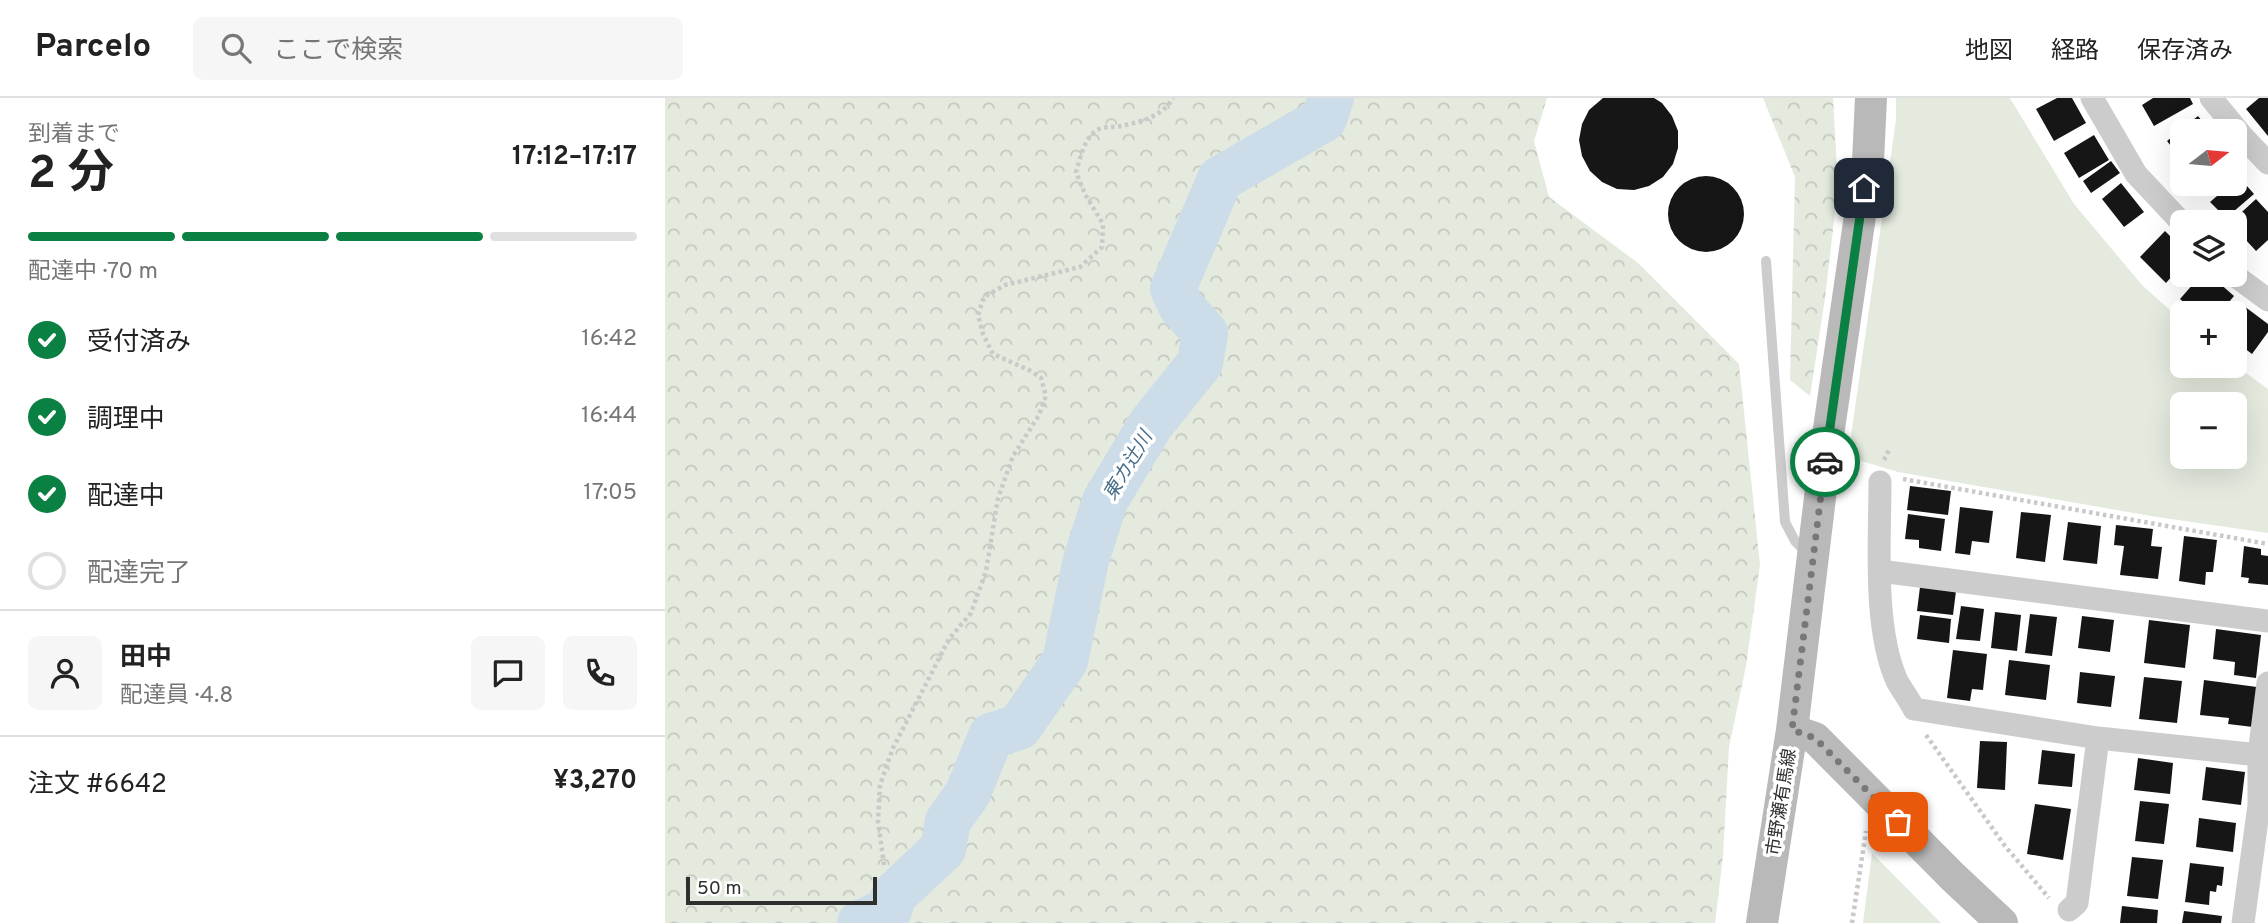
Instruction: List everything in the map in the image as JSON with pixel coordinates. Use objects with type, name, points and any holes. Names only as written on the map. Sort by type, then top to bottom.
[{"type":"main road","name":"市野瀬有馬線","points":[[1762,923],[1792,730],[1812,559],[1868,161],[1871,98]]},
{"type":"main road","points":[[1792,730],[1815,738],[2002,923]]},
{"type":"street","points":[[2092,98],[2136,174],[2170,210]]},
{"type":"street","points":[[2211,98],[2268,163]]},
{"type":"street","points":[[2247,285],[2268,300]]},
{"type":"street","points":[[1887,479],[1880,571],[1884,636],[1897,679],[1914,709],[2098,738],[2259,755]]},
{"type":"street","points":[[1880,571],[2268,621]]},
{"type":"street","points":[[2243,923],[2263,806],[2259,755],[2268,683]]},
{"type":"street","points":[[2063,908],[2077,903],[2098,738]]},
{"type":"lane","points":[[1766,261],[1785,522],[1795,541],[1812,559]]},
{"type":"path","points":[[884,864],[878,821],[880,785],[893,748],[949,639],[971,613],[986,571],[998,498],[1013,456],[1039,415],[1046,396],[1041,378],[993,354],[983,334],[978,315],[984,296],[1005,285],[1080,267],[1102,247],[1103,224],[1076,173],[1089,138],[1098,129],[1120,127],[1150,118],[1167,108],[1173,98]]},
{"type":"path","points":[[1887,479],[2268,544]]},
{"type":"path","points":[[1914,709],[1922,729],[2005,846],[2063,908]]},
{"type":"path","points":[[1852,923],[1867,821],[1880,803]]},
{"type":"green space","points":[[665,98],[1547,98],[1534,141],[1549,197],[1638,263],[1739,364],[1760,565],[1746,666],[1729,747],[1723,856],[1715,923],[665,923]]},
{"type":"green space","points":[[1763,98],[1833,98],[1838,186],[1810,396],[1790,380],[1795,177]]},
{"type":"green space","points":[[1896,98],[2010,98],[2074,204],[2142,285],[2170,310],[2170,378],[2247,378],[2247,374],[2268,389],[2268,533],[2157,517],[1898,472],[1848,457],[1896,120]]},
{"type":"green space","points":[[1872,853],[1941,923],[1863,923]]},
{"type":"building","points":[[1603,98],[1654,98],[1662,103],[1672,116],[1678,131],[1678,148],[1673,164],[1663,177],[1649,186],[1634,190],[1617,189],[1602,182],[1590,171],[1582,156],[1579,140],[1582,124],[1589,110]]},
{"type":"building","points":[[2057,98],[2072,98],[2086,123],[2054,141],[2036,109]]},
{"type":"building","points":[[2153,98],[2190,98],[2193,104],[2154,126],[2142,105]]},
{"type":"building","points":[[2259,98],[2268,98],[2268,136],[2246,109]]},
{"type":"building","points":[[2094,135],[2109,160],[2079,178],[2064,153]]},
{"type":"building","points":[[2111,161],[2120,173],[2091,193],[2083,181]]},
{"type":"building","points":[[1706,176],[1720,179],[1733,187],[1741,200],[1744,214],[1741,228],[1733,241],[1720,249],[1706,252],[1692,249],[1679,241],[1671,228],[1668,214],[1671,200],[1679,187],[1692,179]]},
{"type":"building","points":[[2121,183],[2144,212],[2124,227],[2102,199]]},
{"type":"building","points":[[2247,186],[2254,194],[2235,210],[2218,210],[2210,202],[2217,196],[2247,196]]},
{"type":"building","points":[[2256,199],[2268,212],[2268,240],[2256,251],[2247,241],[2247,210],[2244,210]]},
{"type":"building","points":[[2165,231],[2170,236],[2170,278],[2166,283],[2140,257]]},
{"type":"building","points":[[2190,287],[2224,287],[2234,296],[2230,301],[2180,299]]},
{"type":"building","points":[[2247,308],[2268,324],[2268,332],[2252,354],[2247,350]]},
{"type":"building","points":[[1910,486],[1951,491],[1948,515],[1907,510]]},
{"type":"building","points":[[1960,507],[1993,511],[1989,543],[1972,541],[1970,555],[1955,553]]},
{"type":"building","points":[[2021,512],[2051,515],[2045,562],[2016,558]]},
{"type":"building","points":[[1908,514],[1945,519],[1941,551],[1919,548],[1919,540],[1905,539]]},
{"type":"building","points":[[2068,522],[2101,526],[2097,564],[2063,560]]},
{"type":"building","points":[[2116,525],[2153,529],[2151,546],[2162,547],[2158,579],[2120,575],[2124,546],[2114,545]]},
{"type":"building","points":[[2184,536],[2217,540],[2213,572],[2206,572],[2205,585],[2179,581]]},
{"type":"building","points":[[2244,546],[2261,549],[2261,555],[2268,556],[2268,585],[2248,583],[2249,578],[2241,577]]},
{"type":"building","points":[[1920,587],[1956,591],[1953,615],[1917,611]]},
{"type":"building","points":[[1961,606],[1984,609],[1980,641],[1956,639]]},
{"type":"building","points":[[1995,612],[2021,615],[2017,651],[1991,648]]},
{"type":"building","points":[[2030,614],[2057,617],[2052,656],[2025,653]]},
{"type":"building","points":[[1920,615],[1951,619],[1949,643],[1917,639]]},
{"type":"building","points":[[2082,616],[2114,620],[2110,652],[2078,648]]},
{"type":"building","points":[[2149,620],[2190,625],[2185,668],[2144,663]]},
{"type":"building","points":[[2216,629],[2261,635],[2256,678],[2234,675],[2235,662],[2213,659]]},
{"type":"building","points":[[1953,650],[1987,654],[1983,690],[1972,689],[1970,701],[1947,698]]},
{"type":"building","points":[[2009,660],[2050,665],[2046,700],[2005,695]]},
{"type":"building","points":[[2080,672],[2115,676],[2111,707],[2077,703]]},
{"type":"building","points":[[2144,677],[2182,681],[2177,723],[2139,719]]},
{"type":"building","points":[[2204,680],[2257,687],[2253,727],[2228,724],[2229,718],[2200,715]]},
{"type":"building","points":[[1980,741],[2007,742],[2005,790],[1977,788]]},
{"type":"building","points":[[2042,750],[2075,754],[2072,787],[2038,784]]},
{"type":"building","points":[[2138,758],[2173,763],[2170,794],[2134,790]]},
{"type":"building","points":[[2206,767],[2245,772],[2241,805],[2202,800]]},
{"type":"building","points":[[2140,801],[2169,804],[2164,844],[2135,841]]},
{"type":"building","points":[[2035,804],[2071,809],[2063,860],[2027,854]]},
{"type":"building","points":[[2199,818],[2236,823],[2233,852],[2196,847]]},
{"type":"building","points":[[2132,857],[2163,860],[2158,899],[2127,896]]},
{"type":"building","points":[[2190,863],[2224,867],[2222,886],[2217,885],[2216,892],[2210,891],[2209,905],[2185,902]]},
{"type":"building","points":[[2122,906],[2158,910],[2157,923],[2120,923]]},
{"type":"building","points":[[2184,911],[2222,916],[2221,923],[2182,923]]},
{"type":"waterway","name":"東カ辻川","points":[[860,923],[889,910],[894,895],[943,849],[948,821],[968,793],[991,736],[1019,727],[1065,661],[1086,560],[1105,501],[1151,424],[1200,363],[1205,333],[1181,306],[1173,289],[1220,179],[1324,119],[1331,98]]},
{"type":"way so far","points":[[1825,462],[1792,730],[1815,738],[1898,822]]},
{"type":"route","points":[[1825,462],[1864,188]]}]
